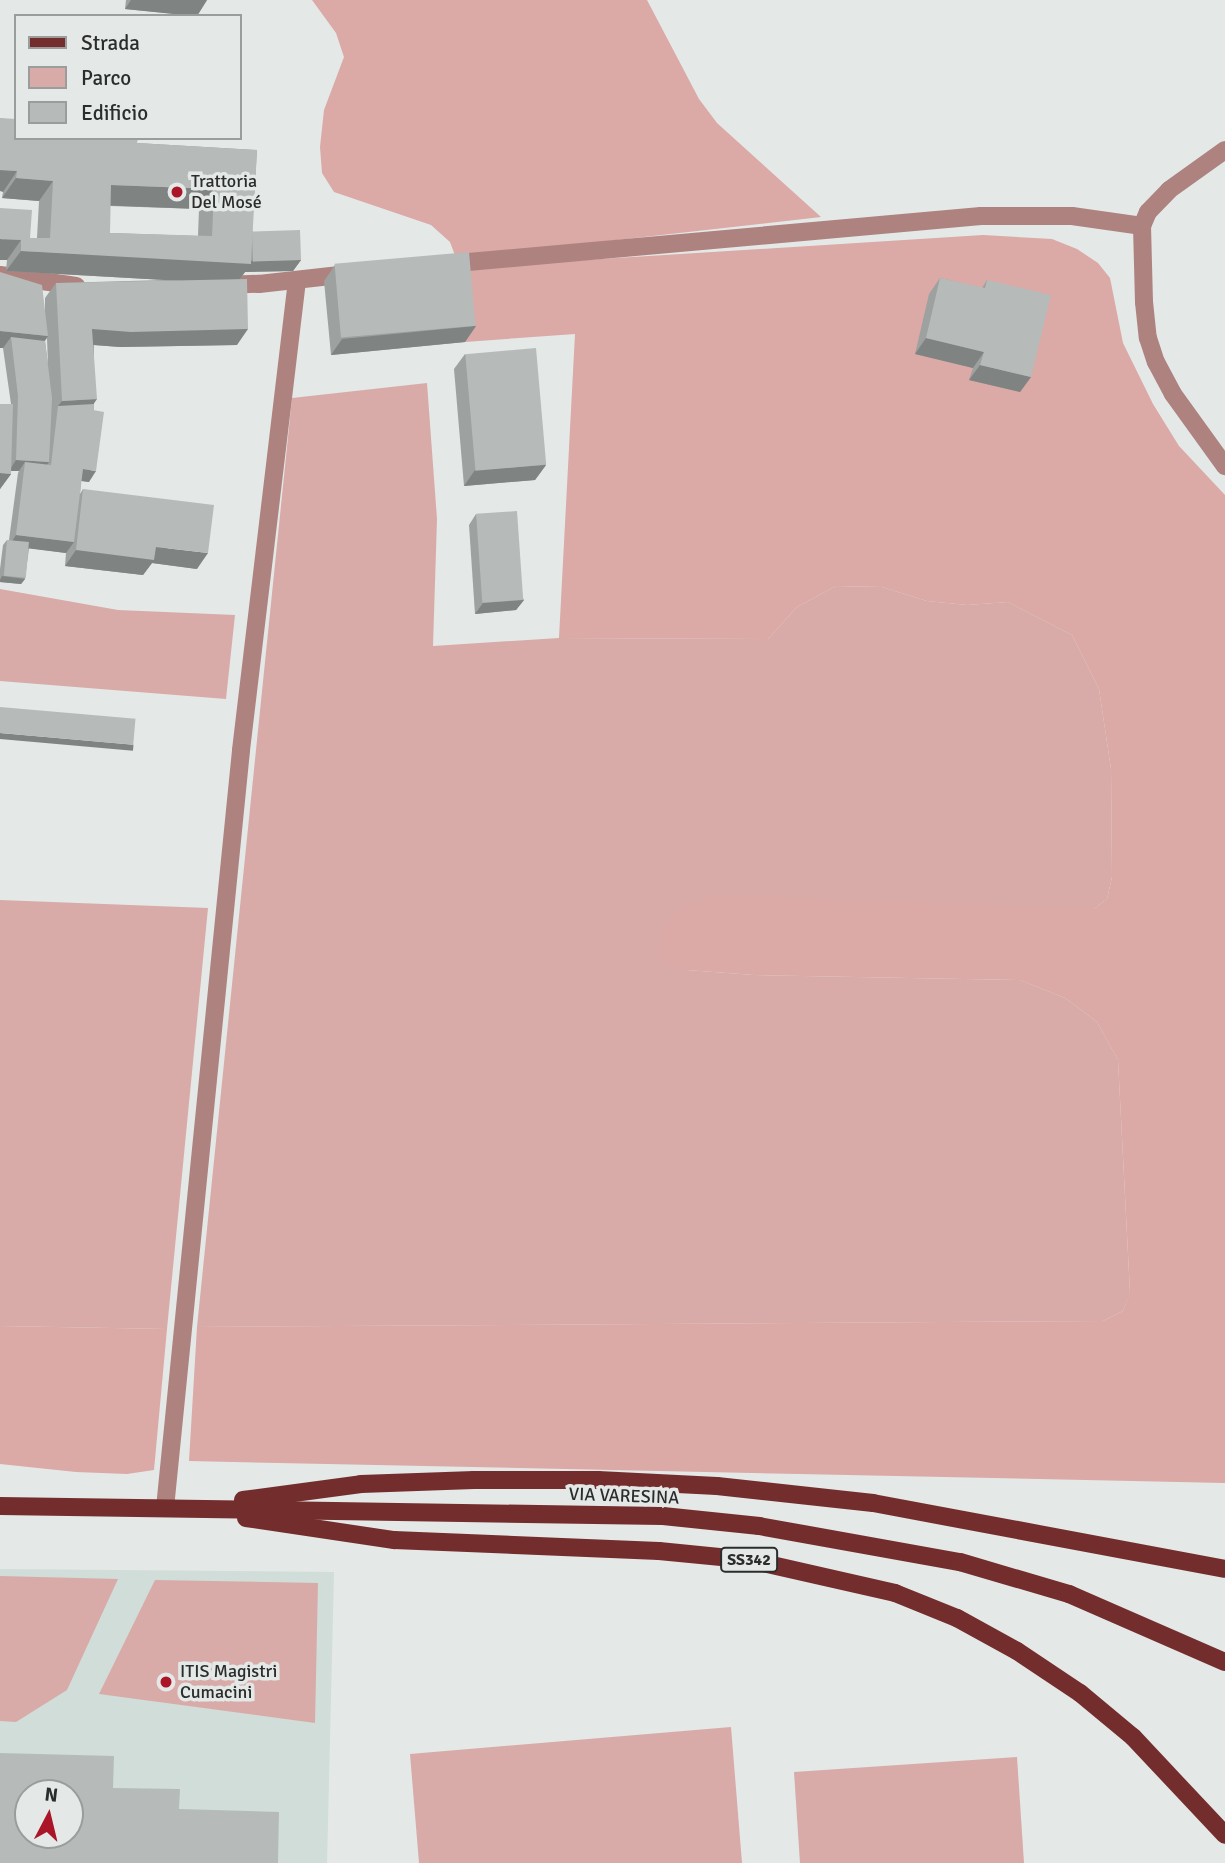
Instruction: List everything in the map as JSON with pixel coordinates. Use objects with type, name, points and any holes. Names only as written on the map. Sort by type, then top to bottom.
[{"type":"main road","points":[[187,1508],[361,1484],[598,1480],[717,1486],[873,1503],[1225,1569]]},
{"type":"main road","name":"VIA VARESINA","points":[[0,1506],[663,1516],[759,1526],[972,1565],[1069,1594],[1225,1662]]},
{"type":"main road","name":"SS342","points":[[187,1508],[394,1540],[659,1551],[750,1560],[895,1593],[957,1618],[1080,1693],[1133,1737],[1225,1835]]},
{"type":"street","points":[[1225,150],[1169,190],[1148,212],[1142,226],[1144,302],[1148,338],[1156,362],[1174,394],[1225,466]]},
{"type":"street","points":[[430,266],[981,216],[1072,216],[1142,226]]},
{"type":"street","points":[[207,285],[297,280],[365,272]]},
{"type":"street","points":[[0,275],[91,286]]},
{"type":"street","points":[[165,1508],[241,750],[297,280]]},
{"type":"shaded area","points":[[312,0],[647,0],[699,99],[717,123],[821,217],[456,258],[450,242],[431,225],[334,192],[322,173],[320,147],[324,110],[344,57],[336,33]]},
{"type":"shaded area","points":[[983,235],[1052,239],[1077,249],[1098,263],[1110,278],[1123,343],[1153,404],[1179,446],[1225,495],[1225,1483],[189,1461],[197,1327],[1103,1321],[1123,1311],[1130,1292],[1118,1060],[1097,1022],[1065,998],[1020,980],[754,975],[687,970],[666,963],[659,946],[666,925],[682,908],[718,895],[1094,909],[1107,899],[1112,877],[1111,769],[1099,689],[1072,635],[1008,602],[967,605],[927,601],[882,587],[836,586],[797,607],[768,639],[559,638],[575,334],[465,342],[458,268]]},
{"type":"shaded area","points":[[0,1326],[167,1329],[154,1470],[127,1474],[0,1464]]},
{"type":"shaded area","name":"ITIS Magistri Cumacini","points":[[0,1569],[334,1572],[327,1863],[0,1863]]},
{"type":"green space","points":[[427,383],[437,519],[433,646],[559,638],[768,639],[797,607],[836,586],[882,587],[927,601],[967,605],[1008,602],[1072,635],[1099,689],[1111,769],[1112,877],[1107,899],[1094,909],[1067,909],[687,970],[754,975],[1020,980],[1065,998],[1097,1022],[1118,1060],[1130,1293],[1123,1311],[1103,1321],[197,1327],[292,398]]},
{"type":"green space","points":[[0,589],[118,610],[235,615],[226,699],[0,681]]},
{"type":"green space","points":[[0,900],[208,908],[167,1329],[0,1326]]},
{"type":"green space","points":[[0,1576],[118,1579],[67,1690],[16,1722],[0,1721]]},
{"type":"green space","points":[[155,1580],[318,1583],[315,1723],[99,1694]]},
{"type":"green space","points":[[731,1727],[742,1863],[419,1863],[410,1754]]},
{"type":"green space","points":[[1017,1757],[1024,1863],[800,1863],[794,1772]]},
{"type":"building","points":[[0,118],[14,119],[14,140],[138,140],[137,143],[257,150],[251,264],[21,251],[21,240],[0,239],[0,208],[32,210],[30,238],[50,238],[53,181],[16,178],[17,171],[0,170]],"holes":[[[111,185],[214,189],[212,236],[110,233]]]},
{"type":"building","points":[[300,230],[301,260],[253,262],[252,232]]},
{"type":"building","points":[[469,252],[475,326],[341,337],[335,264]]},
{"type":"building","points":[[0,272],[42,285],[48,336],[0,331]]},
{"type":"building","points":[[940,278],[985,288],[987,280],[1051,295],[1031,377],[980,365],[984,352],[926,338]]},
{"type":"building","points":[[247,279],[248,329],[131,332],[92,329],[97,399],[62,401],[56,283]]},
{"type":"building","points":[[11,337],[45,341],[52,398],[49,462],[16,460],[18,396]]},
{"type":"building","points":[[536,348],[546,465],[475,471],[465,354]]},
{"type":"building","points":[[0,404],[13,404],[11,474],[0,473]]},
{"type":"building","points":[[94,404],[93,410],[104,412],[96,471],[83,469],[74,542],[16,535],[25,462],[51,465],[58,406]]},
{"type":"building","points":[[83,489],[214,505],[208,553],[156,547],[154,560],[76,550]]},
{"type":"building","points":[[517,511],[523,600],[482,603],[476,514]]},
{"type":"building","points":[[7,540],[29,542],[26,578],[4,576]]},
{"type":"building","points":[[0,707],[135,719],[133,745],[0,733]]},
{"type":"building","points":[[0,1753],[114,1756],[113,1788],[180,1789],[179,1809],[279,1812],[278,1863],[0,1863]]},
{"type":"place","name":"Trattoria Del Mosé","points":[[177,192]]},
{"type":"place","name":"ITIS Magistri Cumacini","points":[[166,1682]]}]
